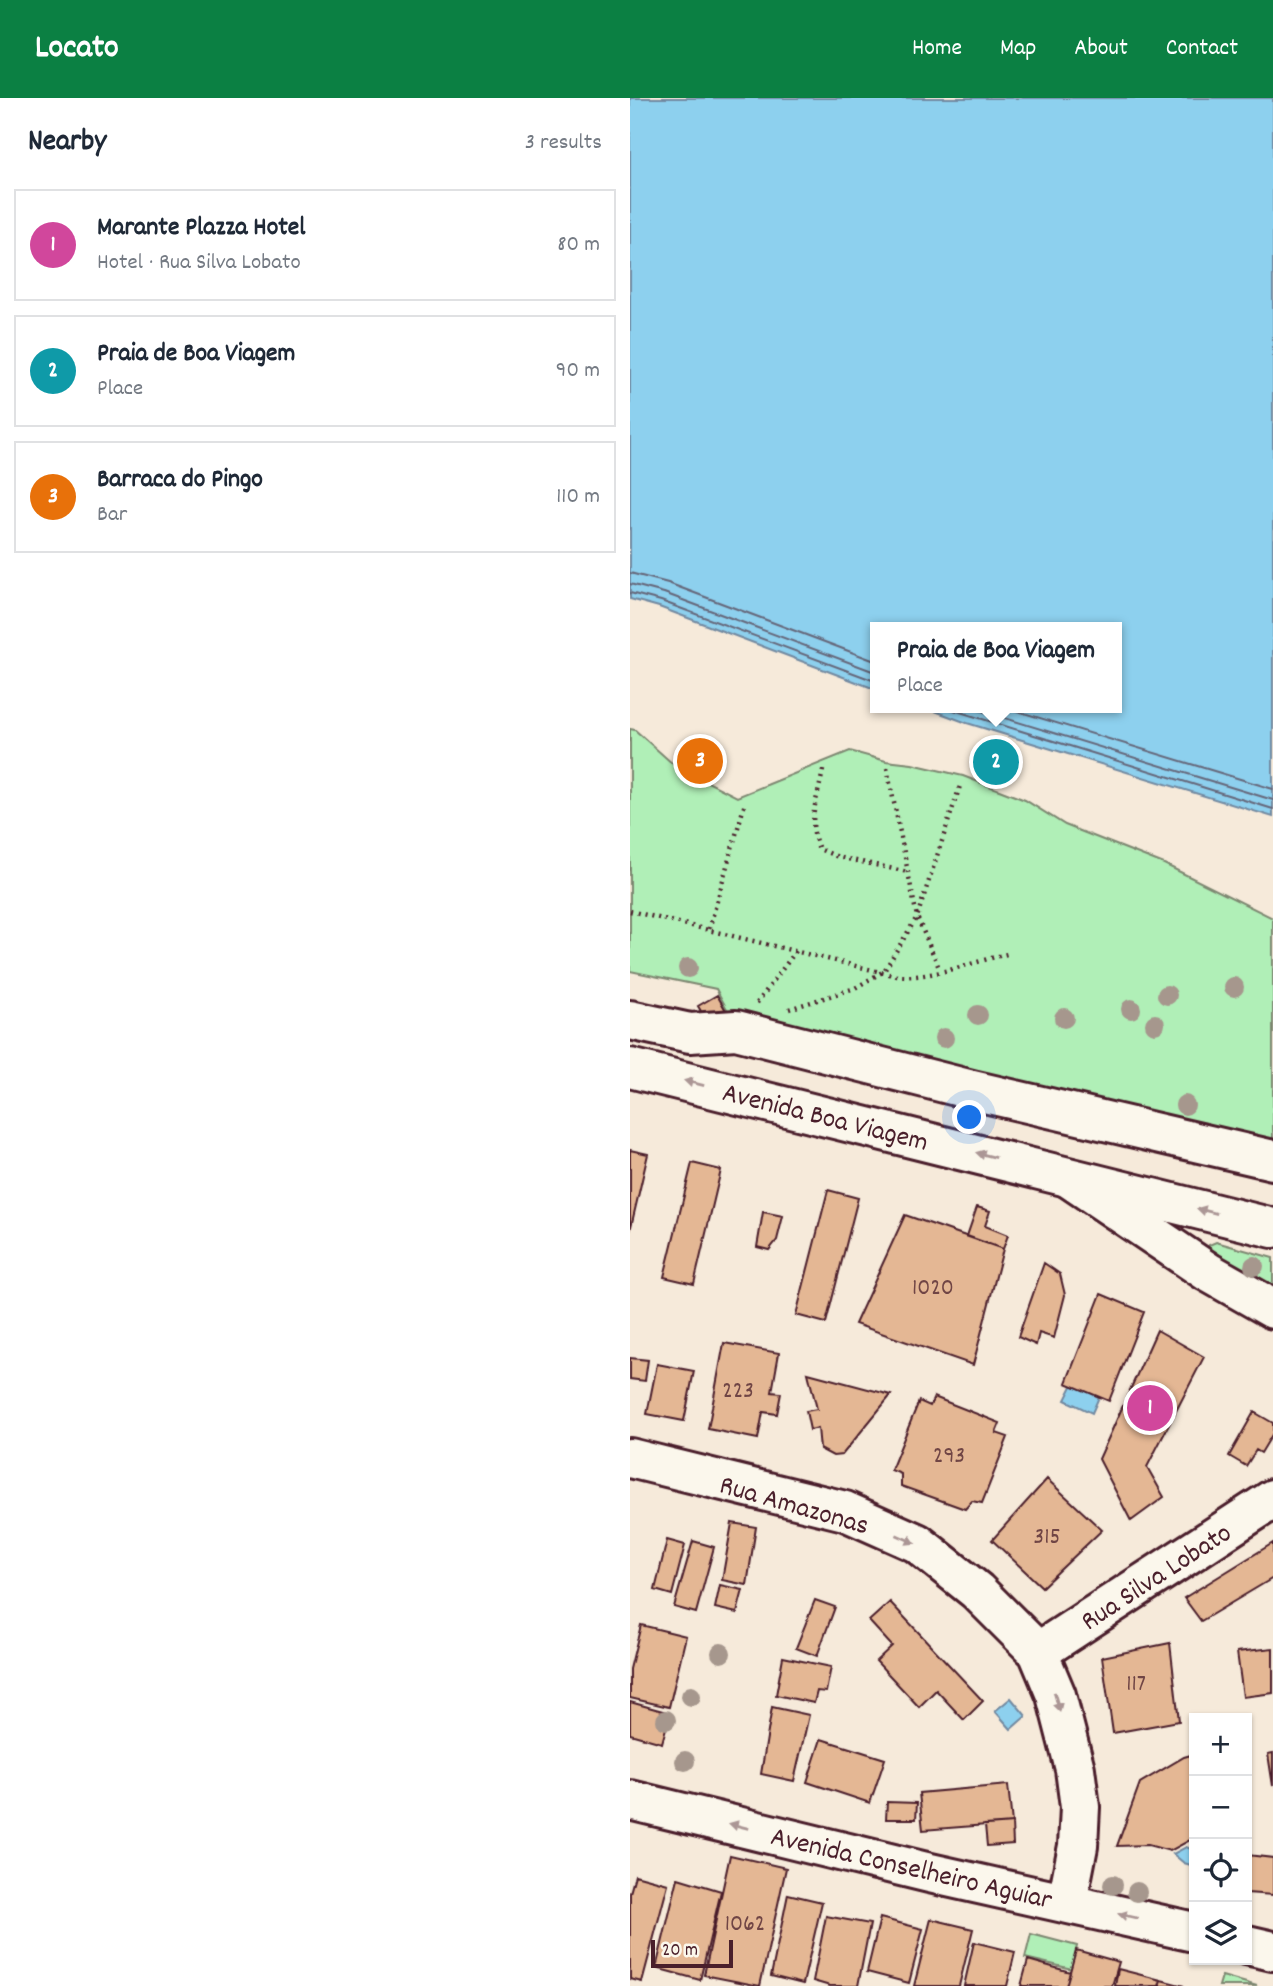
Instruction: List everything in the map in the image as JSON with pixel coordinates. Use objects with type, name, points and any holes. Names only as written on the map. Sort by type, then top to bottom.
[{"type":"street","points":[[630,1020],[690,1033],[736,1030],[972,1090],[1273,1160]]},
{"type":"street","name":"Avenida Boa Viagem","points":[[630,1068],[1273,1228]]},
{"type":"street","name":"Avenida Boa Viagem","points":[[1062,1174],[1208,1272],[1273,1310]]},
{"type":"street","name":"Rua Amazonas","points":[[630,1458],[845,1511],[917,1544],[977,1591],[1038,1652],[1056,1695],[1080,1807],[1079,1846],[1067,1902]]},
{"type":"street","name":"Rua Silva Lobato","points":[[1038,1652],[1273,1499]]},
{"type":"street","name":"Avenida Conselheiro Aguiar","points":[[630,1800],[930,1873],[1189,1931]]},
{"type":"street","points":[[1252,1946],[1273,1951]]},
{"type":"path","points":[[887,768],[917,917],[940,971]]},
{"type":"path","points":[[823,770],[812,834],[819,849],[838,857],[908,872]]},
{"type":"path","points":[[785,1010],[855,988],[884,971],[917,917],[961,783]]},
{"type":"path","points":[[709,929],[746,803]]},
{"type":"path","points":[[630,911],[897,976],[909,977],[940,971],[1007,954]]},
{"type":"path","points":[[736,1030],[796,951]]},
{"type":"green space","points":[[630,729],[635,730],[674,765],[737,797],[850,751],[963,776],[1025,800],[1065,825],[1164,864],[1273,918],[1273,1152],[733,1020],[716,989],[630,971]]},
{"type":"green space","points":[[1216,1242],[1273,1258],[1273,1297],[1205,1251],[1209,1245]]},
{"type":"green space","points":[[1031,1934],[1077,1946],[1072,1969],[1025,1958]]},
{"type":"green space","points":[[1222,1976],[1257,1986],[1219,1986]]},
{"type":"water","points":[[630,98],[1273,98],[1273,817],[940,713],[1122,713],[1122,622],[870,622],[870,687],[659,607],[630,599]]},
{"type":"water","points":[[1073,1384],[1099,1397],[1092,1413],[1065,1400]]},
{"type":"water","points":[[1011,1698],[1026,1716],[1011,1729],[995,1711]]},
{"type":"water","points":[[1189,1848],[1189,1864],[1184,1863],[1173,1854]]},
{"type":"building","points":[[717,995],[728,1014],[709,1025],[698,1006]]},
{"type":"building","points":[[630,1150],[648,1154],[630,1231]]},
{"type":"building","points":[[692,1163],[721,1170],[694,1284],[664,1277]]},
{"type":"building","points":[[828,1190],[858,1198],[826,1323],[796,1315]]},
{"type":"building","points":[[977,1207],[990,1211],[985,1226],[1008,1235],[1003,1249],[967,1236]]},
{"type":"building","points":[[763,1212],[783,1216],[777,1240],[769,1250],[757,1247]]},
{"type":"building","points":[[905,1215],[1003,1249],[973,1365],[855,1324]]},
{"type":"building","points":[[1044,1263],[1060,1274],[1065,1295],[1054,1338],[1039,1333],[1036,1345],[1018,1337]]},
{"type":"building","points":[[1101,1294],[1144,1312],[1109,1401],[1066,1383]]},
{"type":"building","points":[[1157,1330],[1204,1357],[1147,1467],[1164,1497],[1131,1521],[1099,1459]]},
{"type":"building","points":[[724,1343],[779,1353],[772,1392],[781,1393],[777,1414],[763,1412],[758,1439],[708,1429]]},
{"type":"building","points":[[630,1358],[648,1360],[645,1381],[630,1379]]},
{"type":"building","points":[[657,1364],[694,1371],[684,1421],[647,1414]]},
{"type":"building","points":[[808,1373],[891,1395],[842,1455],[833,1456],[820,1449],[818,1428],[810,1430],[806,1411],[817,1409]]},
{"type":"building","points":[[934,1397],[1000,1423],[996,1433],[1008,1437],[982,1503],[972,1501],[965,1509],[901,1486],[901,1474],[891,1470],[919,1401],[930,1406]]},
{"type":"building","points":[[1254,1412],[1273,1423],[1273,1433],[1261,1453],[1256,1450],[1246,1466],[1229,1456]]},
{"type":"building","points":[[1047,1479],[1102,1530],[1042,1587],[992,1540]]},
{"type":"building","points":[[732,1523],[756,1527],[747,1585],[722,1580]]},
{"type":"building","points":[[667,1540],[685,1545],[672,1595],[655,1590]]},
{"type":"building","points":[[693,1541],[714,1547],[696,1613],[674,1607]]},
{"type":"building","points":[[1273,1543],[1273,1578],[1201,1621],[1184,1598]]},
{"type":"building","points":[[720,1585],[743,1590],[737,1613],[715,1608]]},
{"type":"building","points":[[815,1600],[835,1607],[817,1656],[796,1648]]},
{"type":"building","points":[[890,1602],[983,1701],[964,1720],[936,1690],[919,1707],[876,1661],[892,1646],[869,1621]]},
{"type":"building","points":[[641,1625],[686,1636],[669,1707],[630,1698],[630,1669]]},
{"type":"building","points":[[1170,1643],[1179,1721],[1113,1733],[1102,1657]]},
{"type":"building","points":[[1273,1648],[1273,1693],[1243,1697],[1237,1652]]},
{"type":"building","points":[[783,1657],[831,1667],[826,1692],[817,1691],[814,1703],[776,1695]]},
{"type":"building","points":[[630,1702],[670,1713],[662,1743],[630,1734]]},
{"type":"building","points":[[772,1707],[809,1715],[794,1781],[761,1774]]},
{"type":"building","points":[[821,1739],[885,1759],[870,1803],[807,1782]]},
{"type":"building","points":[[1273,1753],[1273,1786],[1268,1754]]},
{"type":"building","points":[[1189,1756],[1189,1841],[1170,1851],[1148,1845],[1117,1846],[1140,1783]]},
{"type":"building","points":[[1008,1785],[1012,1823],[923,1830],[919,1793]]},
{"type":"building","points":[[887,1802],[917,1803],[916,1819],[886,1819]]},
{"type":"building","points":[[1012,1823],[1013,1844],[987,1846],[985,1825]]},
{"type":"building","points":[[730,1855],[786,1868],[760,1986],[704,1975]]},
{"type":"building","points":[[1252,1856],[1273,1858],[1273,1895],[1252,1893]]},
{"type":"building","points":[[635,1875],[668,1884],[642,1982],[630,1979],[630,1893]]},
{"type":"building","points":[[678,1878],[721,1891],[700,1980],[656,1968]]},
{"type":"building","points":[[788,1894],[822,1902],[803,1984],[771,1976]]},
{"type":"building","points":[[826,1916],[870,1924],[858,1986],[830,1986],[813,1981]]},
{"type":"building","points":[[880,1918],[923,1929],[909,1983],[867,1972]]},
{"type":"building","points":[[931,1919],[973,1929],[959,1986],[914,1986]]},
{"type":"building","points":[[974,1942],[1015,1952],[1007,1986],[964,1986]]},
{"type":"building","points":[[1076,1950],[1119,1962],[1112,1986],[1066,1986]]},
{"type":"building","points":[[1028,1960],[1070,1972],[1066,1986],[1021,1986]]},
{"type":"building","points":[[1118,1969],[1161,1980],[1159,1986],[1115,1986]]},
{"type":"building","points":[[1161,1980],[1184,1986],[1159,1986]]},
{"type":"place","name":"Barraca do Pingo","points":[[700,761]]},
{"type":"place","name":"Praia de Boa Viagem","points":[[996,762]]},
{"type":"place","name":"Marante Plazza Hotel","points":[[1150,1408]]}]
